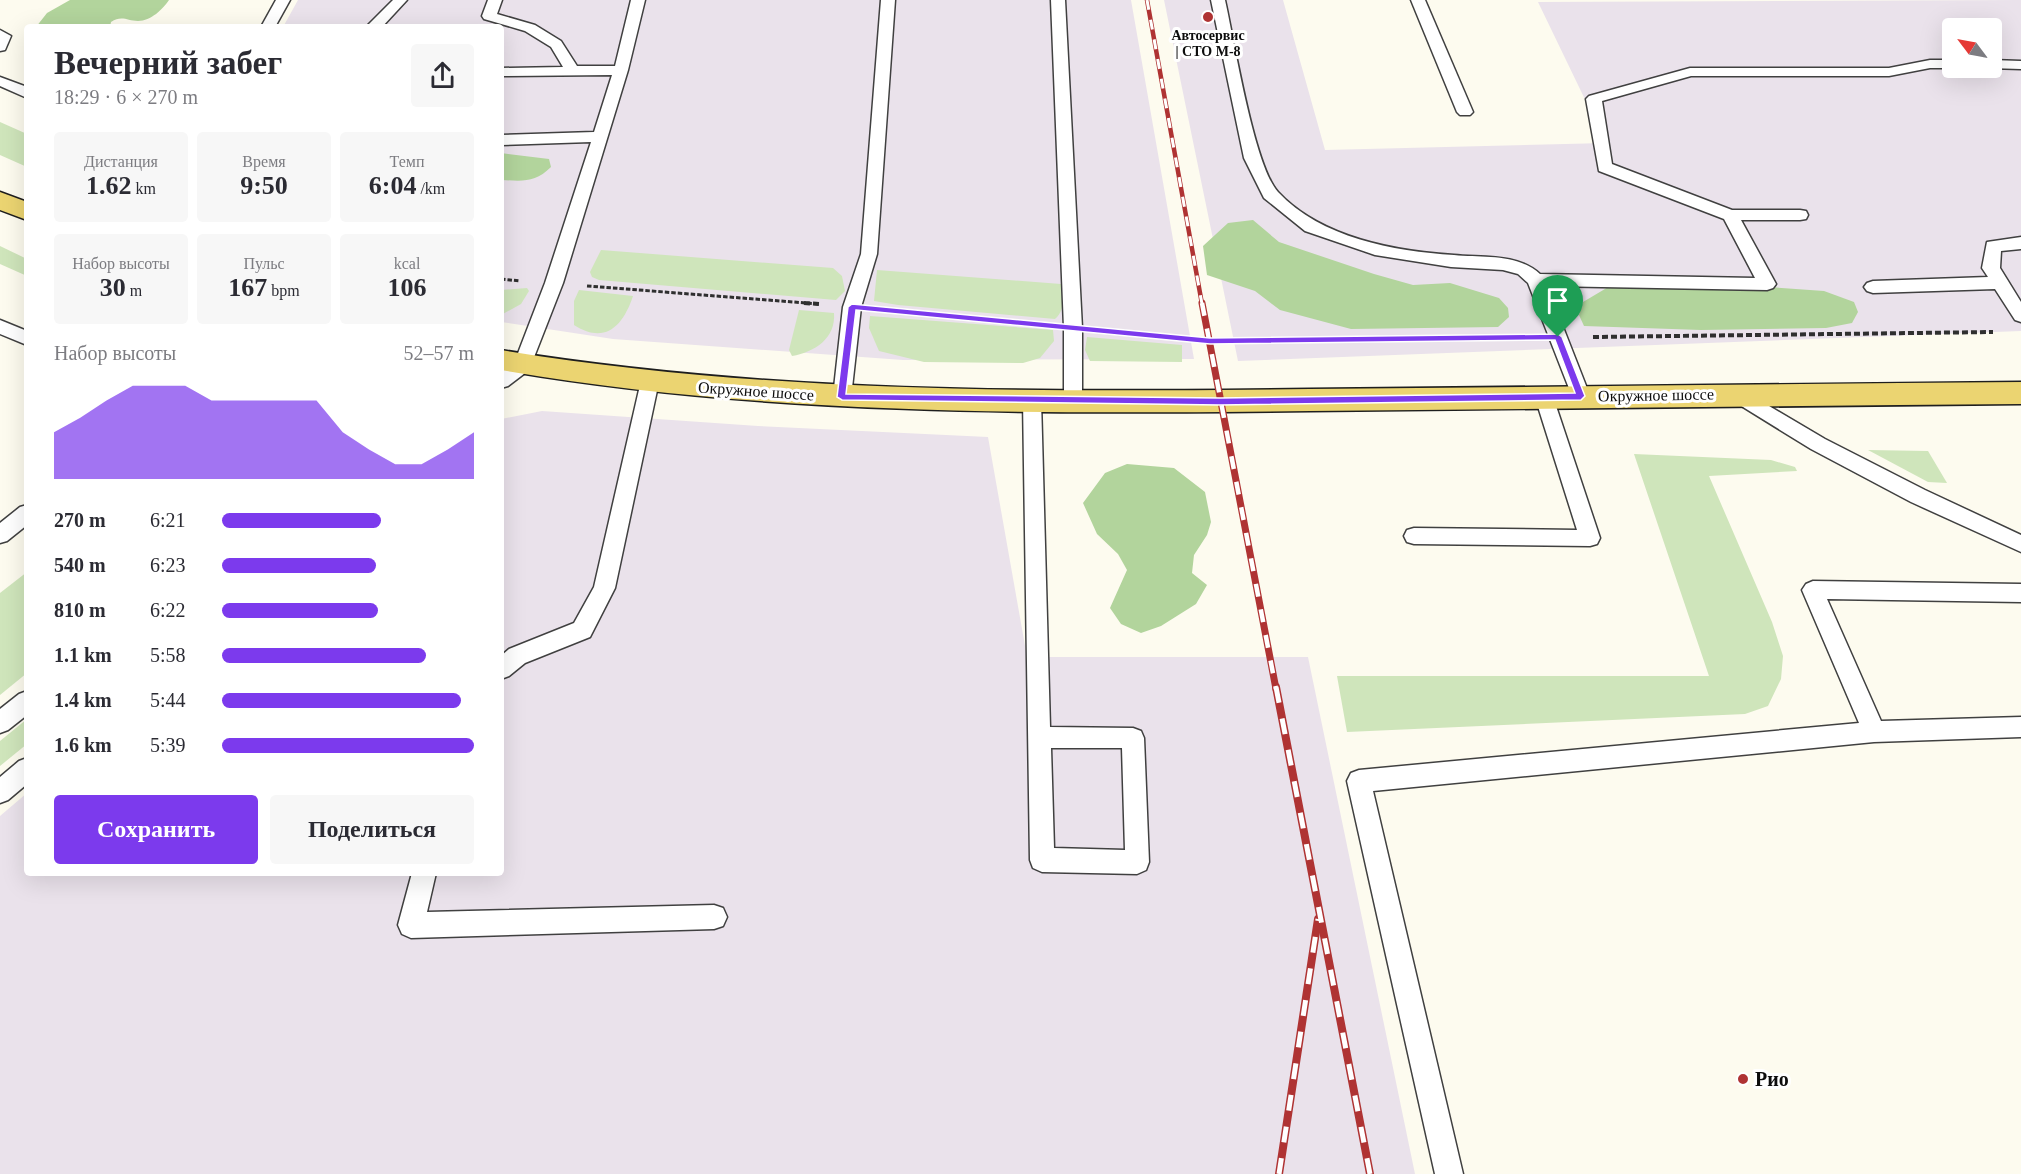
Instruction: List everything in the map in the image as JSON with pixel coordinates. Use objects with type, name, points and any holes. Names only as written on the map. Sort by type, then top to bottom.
[{"type":"main road","points":[[0,200],[24,211]]},
{"type":"main road","name":"Окружное шоссе","points":[[508,369],[720,389],[842,397],[1220,401],[1737,394],[2021,393]]},
{"type":"lane","points":[[270,24],[283,0]]},
{"type":"lane","points":[[377,24],[400,0]]},
{"type":"lane","points":[[495,0],[489,15],[530,28],[556,44],[573,71]]},
{"type":"lane","points":[[508,369],[554,283],[621,70],[638,0]]},
{"type":"lane","points":[[842,397],[852,307],[869,254],[888,0]]},
{"type":"lane","points":[[1058,0],[1073,328],[1073,400]]},
{"type":"lane","points":[[1218,0],[1252,158],[1270,194],[1311,227],[1381,251],[1451,261],[1503,264],[1524,269],[1536,280],[1581,396]]},
{"type":"lane","points":[[1418,0],[1465,112]]},
{"type":"lane","points":[[0,34],[4,36],[0,47]]},
{"type":"lane","points":[[1800,215],[1730,215],[1605,167],[1594,99],[1690,72],[1889,72],[1942,64]]},
{"type":"lane","points":[[2002,64],[2021,65]]},
{"type":"lane","points":[[504,72],[621,70]]},
{"type":"lane","points":[[0,81],[24,92]]},
{"type":"lane","points":[[504,140],[600,137]]},
{"type":"lane","points":[[1536,280],[1767,284],[1730,215]]},
{"type":"lane","points":[[2021,243],[1993,246],[1991,267],[2021,315]]},
{"type":"lane","points":[[1873,287],[2001,283]]},
{"type":"lane","points":[[0,326],[24,338]]},
{"type":"lane","points":[[504,667],[517,656],[582,630],[588,620],[604,588],[650,381]]},
{"type":"lane","points":[[1737,394],[1828,449],[1918,496],[2021,542]]},
{"type":"lane","points":[[1414,536],[1590,538],[1544,397]]},
{"type":"lane","points":[[1032,400],[1039,737],[1042,860],[1137,862],[1132,738],[1039,737]]},
{"type":"lane","points":[[0,535],[24,515]]},
{"type":"lane","points":[[1874,732],[1813,590],[2021,593]]},
{"type":"lane","points":[[0,723],[24,703]]},
{"type":"lane","points":[[1449,1174],[1359,782],[1874,732],[2021,727]]},
{"type":"lane","points":[[0,792],[24,772]]},
{"type":"lane","points":[[423,876],[411,925],[714,917]]},
{"type":"path","points":[[504,279],[852,307],[1210,341],[1998,332]]},
{"type":"shaded area","points":[[298,0],[1131,0],[1194,359],[903,360],[613,339],[504,322],[504,24],[285,24]]},
{"type":"shaded area","points":[[1164,0],[1283,0],[1325,150],[1606,143],[1538,2],[2021,0],[2021,331],[1238,361]]},
{"type":"shaded area","points":[[542,411],[758,426],[988,437],[1027,657],[1308,657],[1415,1174],[0,1174],[0,816],[24,796],[24,876],[504,876],[504,418]]},
{"type":"green space","points":[[70,0],[169,0],[156,14],[147,19],[134,21],[118,19],[111,24],[38,24],[47,13]]},
{"type":"green space","points":[[0,122],[24,133],[24,166],[0,155]]},
{"type":"green space","points":[[504,153],[549,159],[551,167],[545,172],[540,176],[522,181],[504,180]]},
{"type":"green space","points":[[1253,220],[1279,242],[1374,274],[1413,285],[1450,283],[1499,298],[1508,308],[1509,317],[1498,327],[1351,329],[1280,310],[1255,291],[1207,275],[1203,246],[1228,223]]},
{"type":"green space","points":[[0,246],[24,258],[24,275],[0,264]]},
{"type":"green space","points":[[601,250],[833,268],[842,276],[845,291],[836,300],[599,280],[592,277],[590,272]]},
{"type":"green space","points":[[877,270],[1061,284],[1062,307],[1055,319],[874,301]]},
{"type":"green space","points":[[1610,286],[1768,287],[1824,291],[1854,302],[1858,312],[1852,323],[1826,328],[1701,330],[1584,326],[1579,315],[1583,302]]},
{"type":"green space","points":[[527,288],[529,291],[521,304],[504,313],[504,290]]},
{"type":"green space","points":[[579,290],[633,296],[618,324],[604,333],[595,333],[574,325],[574,301]]},
{"type":"green space","points":[[799,310],[834,313],[834,322],[828,337],[816,347],[792,356],[789,350]]},
{"type":"green space","points":[[870,316],[1053,330],[1054,341],[1040,358],[1023,363],[924,362],[879,351],[869,328]]},
{"type":"green space","points":[[1087,337],[1182,345],[1182,362],[1090,361],[1085,350]]},
{"type":"green space","points":[[1868,450],[1928,451],[1947,483],[1928,482]]},
{"type":"green space","points":[[1634,454],[1771,460],[1795,467],[1797,471],[1709,476],[1772,622],[1783,656],[1781,679],[1768,706],[1745,714],[1347,732],[1337,676],[1709,676]]},
{"type":"green space","points":[[1127,464],[1174,468],[1205,492],[1211,522],[1207,535],[1194,555],[1192,573],[1207,585],[1196,604],[1161,626],[1141,633],[1121,624],[1110,608],[1127,570],[1118,554],[1097,534],[1083,503],[1105,473]]},
{"type":"green space","points":[[24,574],[24,675],[0,695],[0,593]]},
{"type":"green space","points":[[24,721],[24,746],[0,766],[0,741]]},
{"type":"railway","points":[[1147,0],[1202,304]]},
{"type":"railway","points":[[1202,303],[1276,689]]},
{"type":"railway","points":[[1276,687],[1370,1174]]},
{"type":"railway","points":[[1279,1174],[1318,919]]},
{"type":"place","name":"Автосервис | СТО М-8","points":[[1208,17]]},
{"type":"place","name":"Рио","points":[[1743,1079]]},
{"type":"route","points":[[852,307],[1210,341],[1558,337],[1581,396],[1220,401],[842,397],[852,307]]}]
